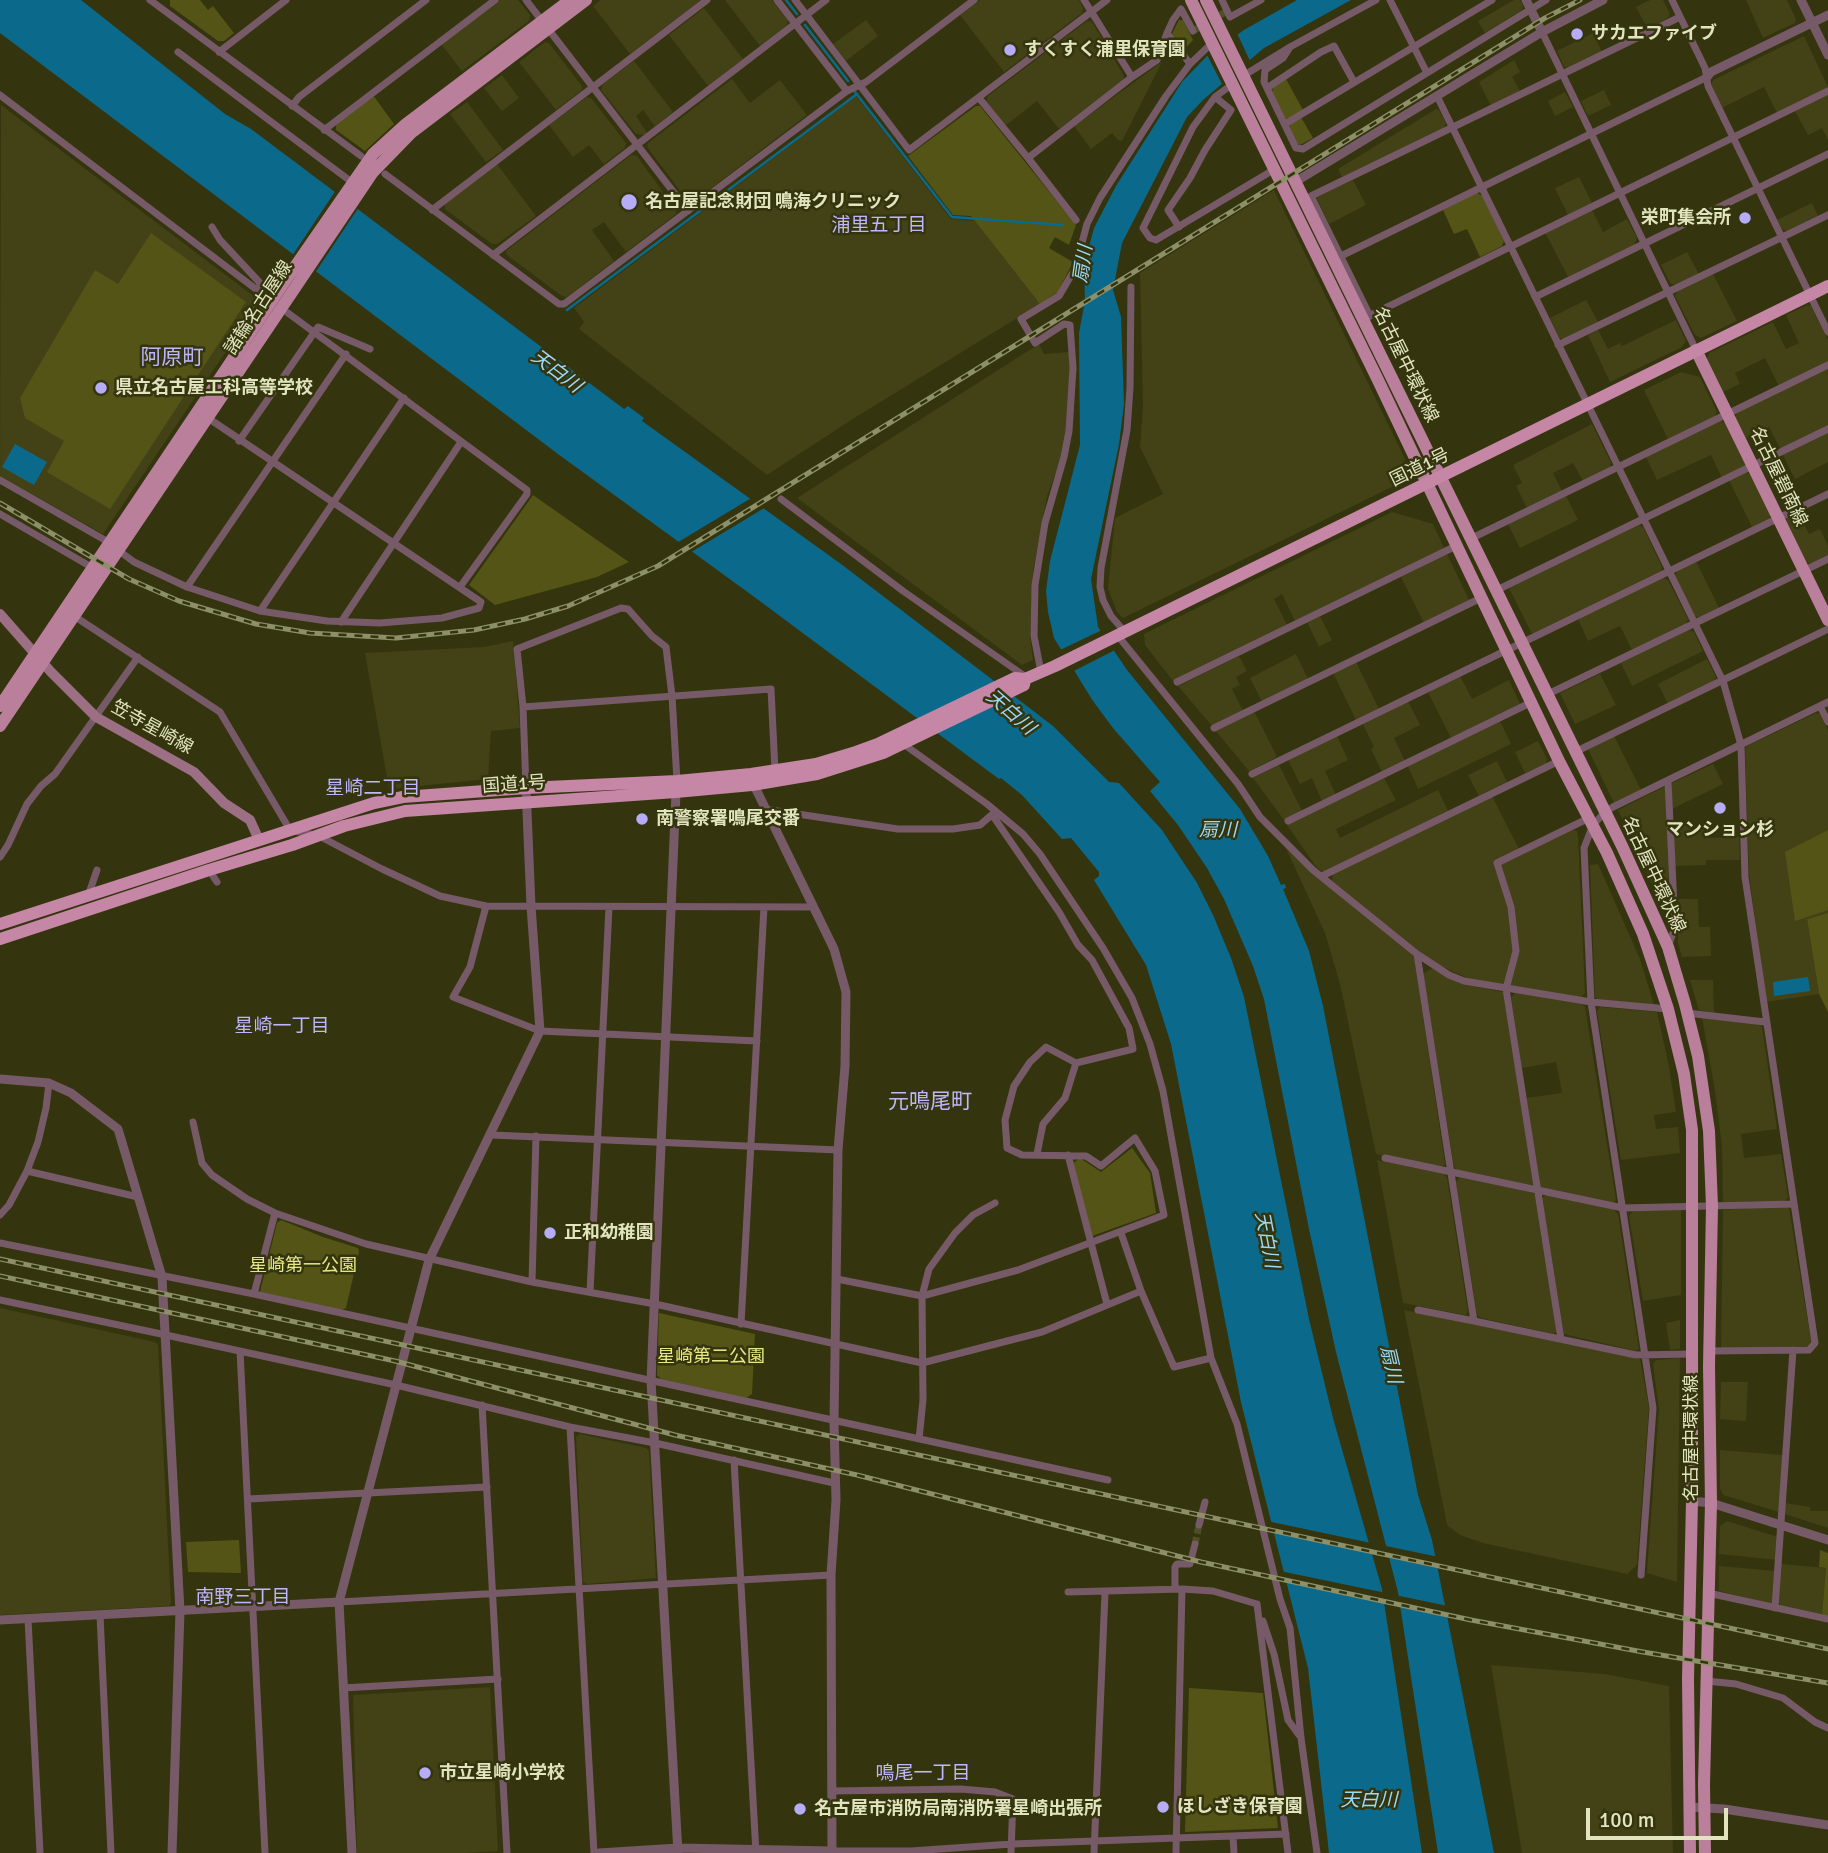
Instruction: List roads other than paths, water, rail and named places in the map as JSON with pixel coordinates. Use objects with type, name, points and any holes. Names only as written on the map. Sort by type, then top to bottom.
[{"type":"highway","name":"国道1号","points":[[752,780],[775,771],[816,764],[902,739],[1119,635],[1828,285]]},
{"type":"highway","name":"国道1号","points":[[0,924],[374,803],[403,797],[677,787],[752,780],[837,769],[883,753],[902,739]]},
{"type":"highway","name":"国道1号","points":[[0,939],[319,836],[344,825],[404,811],[527,794]]},
{"type":"main road","name":"諸輪名古屋線","points":[[0,706],[74,616],[114,546],[354,186],[373,172],[411,133],[545,24],[570,0]]},
{"type":"main road","name":"諸輪名古屋線","points":[[545,24],[586,0]]},
{"type":"main road","name":"名古屋中環状線","points":[[1206,0],[1226,37],[1238,77],[1275,169],[1639,924],[1668,1009],[1684,1074],[1692,1129],[1692,1501],[1688,1679],[1690,1853]]},
{"type":"main road","name":"名古屋中環状線","points":[[1186,4],[1238,77],[1366,317],[1668,947],[1687,1013],[1698,1056],[1709,1131],[1712,1206],[1709,1351],[1711,1503],[1705,1853]]},
{"type":"main road","name":"名古屋碧南線","points":[[1696,350],[1828,620]]},
{"type":"main road","name":"諸輪名古屋線","points":[[0,726],[93,568],[114,546]]},
{"type":"main road","name":"笠寺星崎線","points":[[0,614],[96,718],[194,772],[224,803],[250,820],[259,840]]},
{"type":"street","points":[[150,0],[160,3],[219,52],[361,156]]},
{"type":"street","points":[[219,52],[286,0]]},
{"type":"street","points":[[292,106],[299,97],[426,0]]},
{"type":"street","points":[[324,130],[495,0]]},
{"type":"street","points":[[526,0],[688,211]]},
{"type":"street","points":[[432,210],[707,0]]},
{"type":"street","points":[[777,0],[847,91]]},
{"type":"street","points":[[794,0],[909,150],[1107,0]]},
{"type":"street","points":[[493,255],[826,0]]},
{"type":"street","points":[[384,174],[559,304],[564,304],[847,91],[866,82],[974,0]]},
{"type":"street","points":[[1084,0],[1132,78]]},
{"type":"street","points":[[1176,0],[1186,4]]},
{"type":"street","points":[[1222,0],[1230,17],[1261,0]]},
{"type":"street","points":[[1275,169],[1156,240],[1150,238],[1143,228],[1193,127],[1215,97],[1238,77],[1376,0]]},
{"type":"street","points":[[1390,0],[1427,73]]},
{"type":"street","points":[[1284,124],[1492,0]]},
{"type":"street","points":[[1290,47],[1283,58],[1265,70],[1264,82],[1296,148],[1303,149],[1427,73],[1528,5],[1546,0]]},
{"type":"street","points":[[1295,182],[1542,32],[1603,0]]},
{"type":"street","points":[[1672,0],[1707,77],[1708,86],[1828,332]]},
{"type":"street","points":[[1801,0],[1828,55]]},
{"type":"street","points":[[1186,4],[1193,31]]},
{"type":"street","points":[[1028,158],[1157,60],[1167,33],[1186,4]]},
{"type":"street","points":[[1528,5],[1696,350]]},
{"type":"street","points":[[1341,256],[1828,15]]},
{"type":"street","points":[[1680,17],[1311,196],[1341,256],[1366,317],[1828,91]]},
{"type":"street","points":[[1167,33],[1190,64]]},
{"type":"street","points":[[1041,672],[1034,636],[1035,585],[1045,523],[1064,457],[1072,402],[1070,326],[1065,324],[1035,343],[1021,319],[1059,296],[1075,269],[1087,224],[1108,185],[1166,96],[1190,64],[1213,44]]},
{"type":"street","points":[[1267,89],[1334,46],[1354,82]]},
{"type":"street","points":[[178,52],[354,186]]},
{"type":"street","points":[[0,95],[265,296]]},
{"type":"street","points":[[1437,96],[1723,681],[1741,746],[1745,877],[1815,1343],[1809,1350],[1709,1351]]},
{"type":"street","points":[[1179,227],[1168,210],[1191,178],[1205,150],[1231,110],[1215,97]]},
{"type":"street","points":[[979,98],[1076,220]]},
{"type":"street","points":[[1535,297],[1828,154]]},
{"type":"street","points":[[1558,345],[1828,215]]},
{"type":"street","points":[[212,227],[220,240],[261,284],[257,290]]},
{"type":"street","points":[[1130,287],[1130,388],[1126,430],[1101,568],[1100,587],[1119,635],[1238,784],[1260,817],[1322,876],[1417,954],[1449,975],[1464,981],[1591,1002],[1668,1009]]},
{"type":"street","points":[[288,313],[527,490],[527,494],[460,587]]},
{"type":"street","points":[[239,441],[318,327],[370,349]]},
{"type":"street","points":[[187,587],[346,354]]},
{"type":"street","points":[[1472,538],[1828,365]]},
{"type":"street","points":[[260,611],[404,398]]},
{"type":"street","points":[[0,480],[114,546],[134,562],[187,587],[260,611],[341,622],[380,623],[442,618],[479,608],[481,602],[460,587],[239,441],[203,414]]},
{"type":"street","points":[[1497,590],[1828,429]]},
{"type":"street","points":[[341,622],[396,544],[461,442]]},
{"type":"street","points":[[1252,774],[1828,494]]},
{"type":"street","points":[[781,499],[1023,680]]},
{"type":"street","points":[[0,514],[93,568]]},
{"type":"street","points":[[1177,682],[1456,546]]},
{"type":"street","points":[[1548,694],[1828,559]]},
{"type":"street","points":[[1214,728],[1481,598]]},
{"type":"street","points":[[352,1853],[339,1602],[429,1260],[492,1135],[540,1031],[531,906],[523,707],[517,649],[621,608],[628,609],[652,636],[666,647],[672,696],[677,787],[651,1381],[678,1851]]},
{"type":"street","points":[[74,616],[220,712],[290,830],[319,836],[440,896],[486,906],[812,907]]},
{"type":"street","points":[[1575,753],[1828,629]]},
{"type":"street","points":[[0,857],[27,804],[55,774],[138,657]]},
{"type":"street","points":[[523,707],[771,690],[775,771]]},
{"type":"street","points":[[1288,821],[1532,702]]},
{"type":"street","points":[[1561,1339],[1506,989],[1516,951],[1511,906],[1497,863],[1591,822],[1605,812],[1824,704],[1828,722]]},
{"type":"street","points":[[902,739],[1023,834],[1040,853],[1103,947],[1132,999],[1150,1044],[1163,1091],[1211,1358],[1237,1424],[1280,1599],[1290,1628],[1301,1738],[1317,1853]]},
{"type":"street","points":[[1322,876],[1559,761]]},
{"type":"street","points":[[752,780],[834,949],[846,992],[845,1066],[838,1150],[834,1422],[836,1500],[831,1575],[832,1852]]},
{"type":"street","points":[[1668,781],[1675,927],[1668,947]]},
{"type":"street","points":[[764,809],[898,829],[953,830],[980,825],[995,814]]},
{"type":"street","points":[[837,1279],[922,1296],[1018,1270],[1164,1215],[1155,1171],[1135,1138],[1101,1166],[1086,1156],[1022,1155],[1007,1148],[1005,1120],[1014,1086],[1030,1062],[1046,1048],[1076,1063],[1133,1049],[1129,1028],[1092,960],[1078,945],[995,814]]},
{"type":"street","points":[[1591,822],[1584,848],[1591,1002],[1653,1408],[1642,1576]]},
{"type":"street","points":[[88,896],[97,870]]},
{"type":"street","points":[[209,870],[217,881]]},
{"type":"street","points":[[486,906],[470,967],[453,997],[540,1031],[757,1041]]},
{"type":"street","points":[[590,1292],[609,906]]},
{"type":"street","points":[[741,1324],[764,907]]},
{"type":"street","points":[[1417,954],[1474,1321]]},
{"type":"street","points":[[1687,1013],[1765,1022]]},
{"type":"street","points":[[1037,1154],[1043,1124],[1065,1098],[1076,1063]]},
{"type":"street","points":[[0,1079],[49,1083],[71,1093],[118,1129],[162,1277],[180,1611],[172,1853]]},
{"type":"street","points":[[0,1215],[9,1205],[27,1171],[38,1142],[49,1083]]},
{"type":"street","points":[[193,1122],[202,1163],[212,1175],[247,1199],[275,1213],[366,1244],[429,1260],[655,1304],[922,1363],[1042,1332],[1141,1291]]},
{"type":"street","points":[[492,1135],[838,1150]]},
{"type":"street","points":[[532,1282],[536,1136]]},
{"type":"street","points":[[1068,1155],[1107,1304]]},
{"type":"street","points":[[1385,1158],[1623,1208],[1793,1204]]},
{"type":"street","points":[[27,1171],[138,1197]]},
{"type":"street","points":[[919,1439],[923,1400],[922,1296],[929,1269],[955,1233],[973,1215],[995,1203]]},
{"type":"street","points":[[254,1294],[275,1213]]},
{"type":"street","points":[[1121,1233],[1141,1291],[1174,1367],[1211,1358]]},
{"type":"street","points":[[0,1243],[254,1294],[1108,1480]]},
{"type":"street","points":[[0,1300],[834,1483]]},
{"type":"street","points":[[1419,1310],[1646,1356],[1692,1354]]},
{"type":"street","points":[[1776,1608],[1793,1350]]},
{"type":"street","points":[[240,1351],[265,1853]]},
{"type":"street","points":[[482,1405],[507,1853]]},
{"type":"street","points":[[570,1427],[596,1853],[911,1852],[1286,1834]]},
{"type":"street","points":[[734,1460],[756,1851]]},
{"type":"street","points":[[248,1499],[487,1487]]},
{"type":"street","points":[[1692,1501],[1711,1503],[1828,1540]]},
{"type":"street","points":[[1199,1525],[1205,1502]]},
{"type":"street","points":[[1176,1853],[1178,1589],[1175,1567],[1177,1564],[1190,1564],[1195,1544]]},
{"type":"street","points":[[0,1620],[831,1575]]},
{"type":"street","points":[[1068,1592],[1178,1589],[1213,1591],[1257,1604]]},
{"type":"street","points":[[1094,1853],[1105,1593]]},
{"type":"street","points":[[1708,1593],[1828,1619]]},
{"type":"street","points":[[1257,1604],[1274,1654],[1288,1720],[1301,1738]]},
{"type":"street","points":[[1257,1604],[1289,1853]]},
{"type":"street","points":[[100,1615],[111,1853]]},
{"type":"street","points":[[28,1619],[40,1853]]},
{"type":"street","points":[[343,1688],[498,1679]]},
{"type":"street","points":[[1706,1681],[1736,1684],[1783,1698],[1815,1722],[1828,1728]]},
{"type":"street","points":[[833,1791],[961,1789],[995,1792],[1013,1799],[1011,1849]]},
{"type":"street","points":[[1689,1807],[1828,1825]]},
{"type":"street","points":[[1233,1837],[1234,1853]]},
{"type":"water","name":"天白川","points":[[0,0],[81,0],[225,114],[251,129],[624,409],[628,406],[644,418],[642,421],[841,564],[1053,726],[1109,782],[1119,783],[1162,830],[1197,883],[1213,915],[1244,997],[1309,1319],[1333,1418],[1382,1589],[1422,1853],[1329,1853],[1308,1668],[1241,1402],[1171,1044],[1146,965],[1094,880],[1099,876],[1099,872],[1071,838],[1062,839],[1022,795],[1001,778],[558,454],[0,33]]},
{"type":"water","name":"扇川","points":[[1297,0],[1351,0],[1264,48],[1203,100],[1187,117],[1122,243],[1113,290],[1121,317],[1124,404],[1119,444],[1091,579],[1098,627],[1127,670],[1240,809],[1268,856],[1281,885],[1285,884],[1286,888],[1283,889],[1309,951],[1323,1006],[1418,1495],[1432,1540],[1494,1853],[1438,1853],[1398,1592],[1336,1352],[1264,999],[1253,966],[1224,899],[1207,868],[1178,825],[1150,791],[1160,782],[1093,701],[1054,638],[1048,612],[1046,591],[1050,561],[1080,445],[1079,333],[1085,301],[1084,265],[1094,228],[1116,186],[1182,82],[1207,56],[1244,30]]},
{"type":"water","points":[[15,444],[47,462],[34,485],[2,467]]},
{"type":"water","points":[[1808,977],[1810,991],[1774,996],[1773,982]]},
{"type":"waterway","points":[[786,0],[797,14]]},
{"type":"waterway","points":[[805,25],[848,81]]},
{"type":"waterway","points":[[855,92],[952,217],[1062,225]]},
{"type":"waterway","points":[[567,310],[857,94]]},
{"type":"tunnel","points":[[1193,31],[1227,11]]},
{"type":"tunnel","points":[[1195,1544],[1199,1525]]},
{"type":"railway","points":[[0,503],[129,579],[179,601],[256,624],[310,633],[396,638],[474,630],[568,606],[658,566],[1545,18],[1580,0]]},
{"type":"railway","points":[[0,1259],[1828,1649]]},
{"type":"railway","points":[[0,1276],[395,1361],[675,1435],[857,1475],[1201,1562],[1471,1620],[1828,1683]]},
{"type":"place","name":"サカエファイブ","points":[[1577,34]]},
{"type":"place","name":"すくすく浦里保育園","points":[[1010,50]]},
{"type":"place","name":"名古屋記念財団 鳴海クリニック","points":[[629,202]]},
{"type":"place","name":"栄町集会所","points":[[1745,218]]},
{"type":"place","name":"県立名古屋工科高等学校","points":[[101,388]]},
{"type":"place","name":"マンション杉","points":[[1720,808]]},
{"type":"place","name":"南警察署鳴尾交番","points":[[642,819]]},
{"type":"place","name":"正和幼稚園","points":[[550,1233]]},
{"type":"place","name":"市立星崎小学校","points":[[425,1773]]},
{"type":"place","name":"ほしざき保育園","points":[[1163,1807]]},
{"type":"place","name":"名古屋市消防局南消防署星崎出張所","points":[[800,1809]]},
{"type":"district","name":"浦里五丁目","points":[[879,226]]},
{"type":"district","name":"阿原町","points":[[172,358]]},
{"type":"district","name":"星崎二丁目","points":[[373,789]]},
{"type":"district","name":"星崎一丁目","points":[[282,1027]]},
{"type":"district","name":"元鳴尾町","points":[[930,1102]]},
{"type":"district","name":"南野三丁目","points":[[243,1598]]},
{"type":"district","name":"鳴尾一丁目","points":[[923,1774]]},
{"type":"park label","name":"星崎第一公園","points":[[303,1266]]},
{"type":"park label","name":"星崎第二公園","points":[[711,1357]]}]
